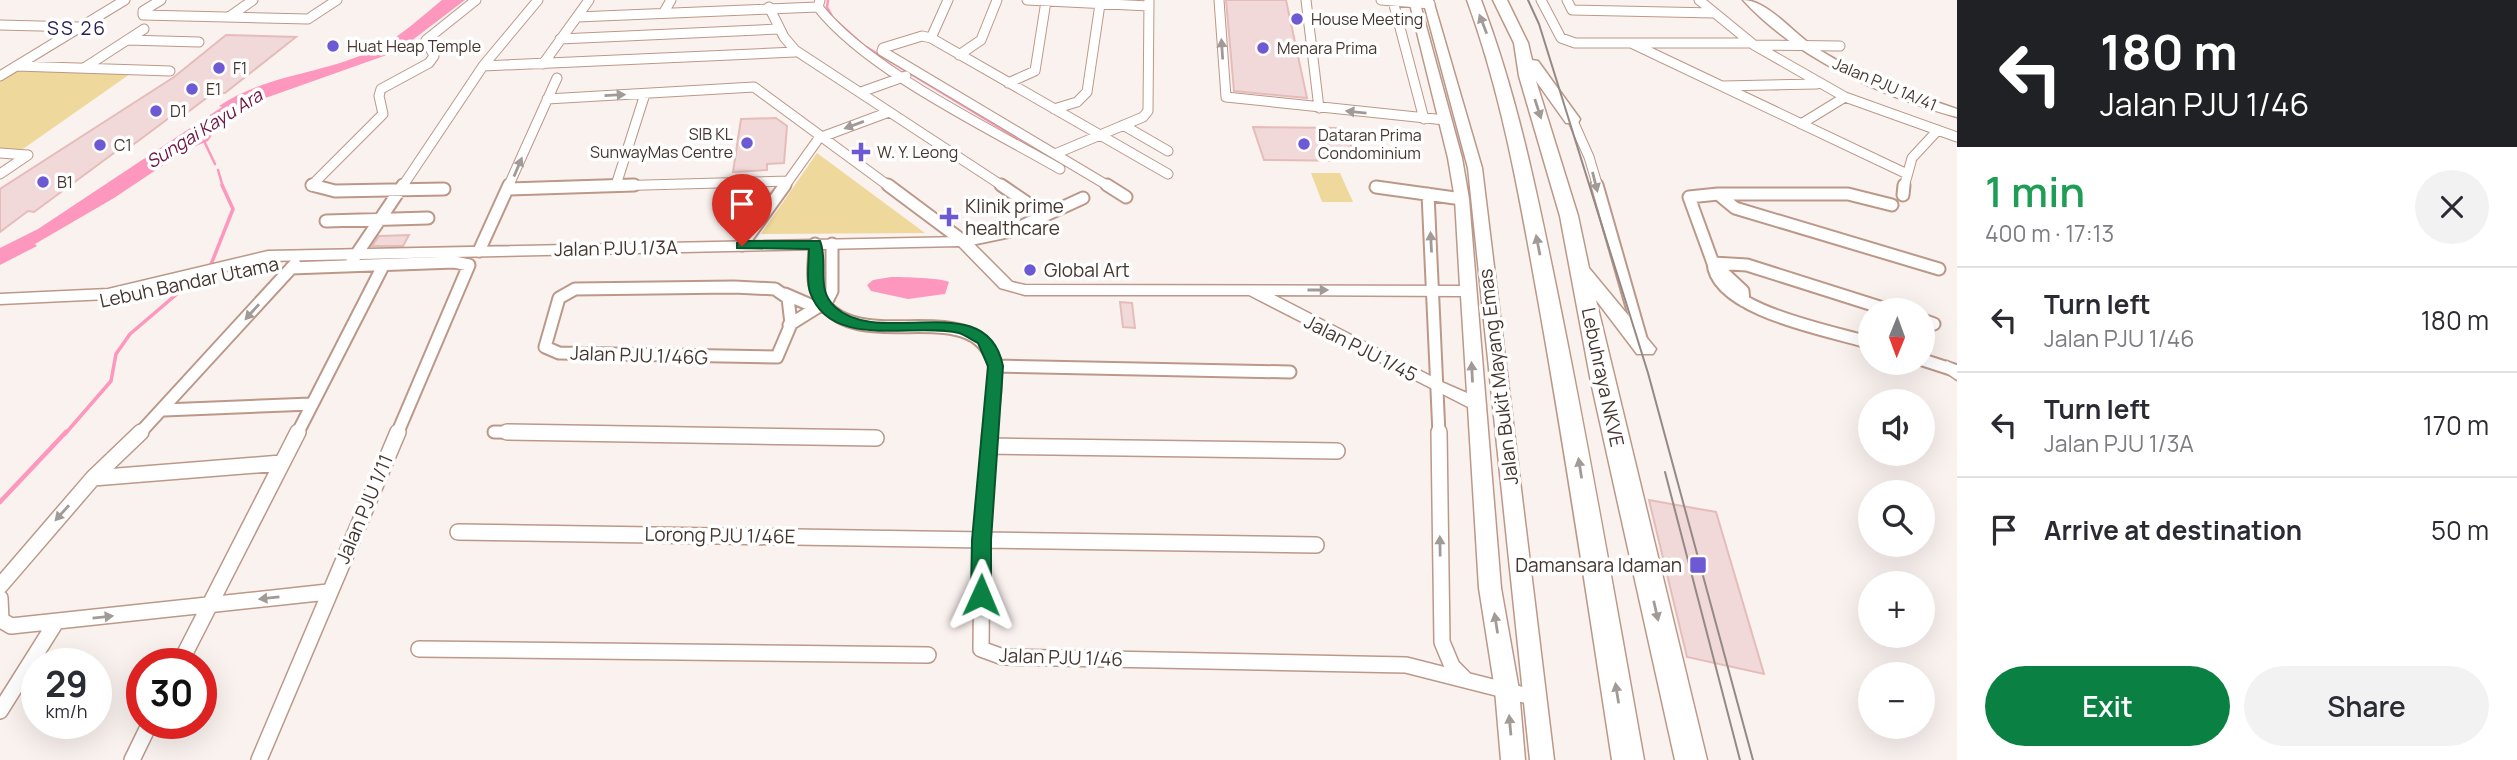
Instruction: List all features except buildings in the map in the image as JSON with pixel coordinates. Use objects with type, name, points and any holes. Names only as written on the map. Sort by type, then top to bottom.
[{"type":"highway","name":"Lebuhraya NKVE","points":[[1474,0],[1491,44],[1535,228],[1567,391],[1628,760]]},
{"type":"highway","name":"Lebuhraya NKVE","points":[[1500,0],[1521,43],[1527,76],[1569,216],[1602,382],[1691,760]]},
{"type":"highway","points":[[1521,43],[1547,88],[1572,118]]},
{"type":"highway","points":[[1577,258],[1592,282],[1645,349]]},
{"type":"main road","name":"Jalan PJU 1A/41","points":[[1748,0],[1841,68],[1896,92],[1957,113]]},
{"type":"main road","name":"Jalan PJU 1A/41","points":[[1756,0],[1811,46],[1894,86],[1957,107]]},
{"type":"main road","name":"Jalan Bukit Mayang Emas","points":[[1415,1],[1462,199],[1474,403],[1490,588],[1507,690],[1513,760]]},
{"type":"main road","name":"Jalan Bukit Mayang Emas","points":[[1429,2],[1475,168],[1542,760]]},
{"type":"main road","points":[[1445,120],[1456,118],[1460,111]]},
{"type":"main road","points":[[1475,168],[1470,180],[1469,194],[1462,199],[1473,206],[1479,216]]},
{"type":"main road","name":"Jalan PJU 1/3A","points":[[438,251],[963,241]]},
{"type":"main road","name":"Jalan PJU 1/45","points":[[963,241],[1006,285],[1014,289],[1468,291]]},
{"type":"main road","name":"Lebuh Bandar Utama","points":[[241,265],[421,257],[438,251]]},
{"type":"main road","points":[[464,262],[479,251]]},
{"type":"main road","name":"Lebuh Bandar Utama","points":[[0,299],[119,299],[268,256],[353,260]]},
{"type":"main road","name":"Jalan PJU 1/45","points":[[1250,290],[1474,403]]},
{"type":"main road","name":"Lebuh Bandar Utama","points":[[0,308],[58,300]]},
{"type":"street","points":[[0,76],[125,0]]},
{"type":"street","points":[[160,0],[143,11],[144,15],[308,19],[318,15],[337,0]]},
{"type":"street","points":[[228,17],[253,0]]},
{"type":"street","points":[[444,189],[335,191],[311,186],[383,114],[379,96],[381,89],[429,63],[434,56],[426,40],[475,0]]},
{"type":"street","points":[[464,262],[383,266],[353,260],[483,66],[538,0]]},
{"type":"street","points":[[543,64],[589,0]]},
{"type":"street","points":[[664,12],[671,0]]},
{"type":"street","points":[[738,8],[742,0]]},
{"type":"street","points":[[927,37],[947,0]]},
{"type":"street","points":[[959,55],[974,50],[981,43],[998,0]]},
{"type":"street","points":[[1027,0],[1100,4],[1149,3],[1148,111],[1143,117],[1055,154]]},
{"type":"street","points":[[1219,0],[1226,97],[1445,120]]},
{"type":"street","points":[[1306,0],[1319,108]]},
{"type":"street","points":[[1381,0],[1429,2]]},
{"type":"street","points":[[1541,0],[1562,38],[1575,43],[1840,46]]},
{"type":"street","points":[[1567,0],[1572,10],[1714,12]]},
{"type":"street","points":[[1699,0],[1753,44],[1845,97],[1957,137]]},
{"type":"street","points":[[1008,83],[1035,71],[1046,1]]},
{"type":"street","points":[[1393,1],[1424,119]]},
{"type":"street","points":[[577,17],[819,4],[828,23],[906,76],[1060,169]]},
{"type":"street","points":[[1054,109],[1077,102],[1087,92],[1100,4]]},
{"type":"street","points":[[769,7],[778,29],[794,52]]},
{"type":"street","points":[[0,25],[80,27]]},
{"type":"street","points":[[0,36],[18,26]]},
{"type":"street","points":[[84,68],[144,29]]},
{"type":"street","points":[[560,39],[778,29]]},
{"type":"street","points":[[1126,197],[882,51],[885,46],[927,37],[1168,174]]},
{"type":"street","points":[[127,40],[199,42]]},
{"type":"street","points":[[1631,43],[1905,173]]},
{"type":"street","points":[[483,66],[794,52],[823,66],[1045,215]]},
{"type":"street","points":[[16,66],[170,71]]},
{"type":"street","points":[[861,92],[906,76]]},
{"type":"street","points":[[479,251],[557,78]]},
{"type":"street","points":[[1722,86],[1821,84]]},
{"type":"street","points":[[547,99],[754,87],[819,138],[963,241],[1012,231],[1083,198]]},
{"type":"street","points":[[616,185],[645,94]]},
{"type":"street","points":[[1801,124],[1845,97]]},
{"type":"street","points":[[742,246],[819,138],[889,112]]},
{"type":"street","points":[[1572,118],[1589,157],[1645,349]]},
{"type":"street","points":[[1123,125],[1168,151]]},
{"type":"street","points":[[1903,195],[1905,173],[1914,151],[1938,130]]},
{"type":"street","points":[[0,153],[28,155],[0,174]]},
{"type":"street","points":[[509,189],[788,181]]},
{"type":"street","points":[[1376,187],[1462,199]]},
{"type":"street","points":[[1428,194],[1438,387],[1441,642],[1452,666],[1466,679]]},
{"type":"street","points":[[1718,194],[1735,208],[1939,269]]},
{"type":"street","points":[[1858,339],[1744,301],[1718,282],[1689,197],[1718,194],[1848,194],[1892,205]]},
{"type":"street","points":[[326,221],[428,218]]},
{"type":"street","points":[[815,244],[820,305]]},
{"type":"street","points":[[789,326],[820,305],[832,291],[832,244]]},
{"type":"street","name":"Jalan PJU 1/11","points":[[259,760],[328,592],[469,269],[469,265],[464,262]]},
{"type":"street","points":[[1713,263],[1747,265],[1858,300]]},
{"type":"street","points":[[0,586],[3,579],[93,478],[164,410],[294,264]]},
{"type":"street","points":[[188,648],[383,266]]},
{"type":"street","name":"Jalan PJU 1/46G","points":[[784,292],[775,289],[676,286],[575,289],[559,298],[545,348],[559,352],[768,359],[783,351],[789,326]]},
{"type":"street","points":[[784,292],[820,305],[848,321],[873,326],[961,328],[984,339],[993,354],[995,366],[1290,372]]},
{"type":"street","points":[[784,292],[791,299],[789,326]]},
{"type":"street","points":[[1936,364],[1955,369]]},
{"type":"street","name":"Jalan PJU 1/46","points":[[995,366],[982,540],[981,649],[991,655],[1406,665],[1535,698]]},
{"type":"street","points":[[164,410],[311,404]]},
{"type":"street","points":[[494,432],[876,438]]},
{"type":"street","points":[[989,446],[1337,452]]},
{"type":"street","points":[[93,478],[281,463]]},
{"type":"street","name":"Lorong PJU 1/46E","points":[[458,532],[1316,545]]},
{"type":"street","points":[[0,598],[1,620],[11,626],[328,592]]},
{"type":"street","points":[[0,710],[56,622]]},
{"type":"street","points":[[419,649],[928,654]]},
{"type":"street","points":[[132,760],[142,739]]},
{"type":"shaded area","points":[[16,71],[130,74],[20,151],[0,150],[0,81]]},
{"type":"shaded area","points":[[817,153],[925,233],[761,234]]},
{"type":"shaded area","points":[[1311,173],[1340,173],[1353,202],[1322,202]]},
{"type":"water","name":"Sungai Kayu Ara","points":[[442,0],[465,0],[398,51],[257,101],[218,126],[208,141],[186,150],[114,198],[35,244],[37,246],[0,265],[0,248],[38,229],[237,95],[376,49],[402,33]]},
{"type":"water","points":[[891,277],[949,282],[945,294],[908,299],[871,291],[867,285],[873,280]]},
{"type":"waterway","points":[[828,0],[827,7],[833,18],[863,45],[1053,160]]},
{"type":"waterway","name":"Sungai Kayu Ara","points":[[204,141],[215,164]]},
{"type":"waterway","points":[[218,170],[223,187]]},
{"type":"waterway","points":[[210,267],[233,209],[222,185]]},
{"type":"waterway","points":[[65,434],[111,381],[116,354],[130,334],[198,276]]},
{"type":"waterway","points":[[0,502],[66,432]]},
{"type":"tram line","points":[[1528,0],[1539,24],[1648,373],[1753,760]]},
{"type":"tram line","points":[[1665,472],[1740,760]]},
{"type":"place","name":"House Meeting","points":[[1297,19]]},
{"type":"place","name":"Huat Heap Temple","points":[[333,46]]},
{"type":"place","name":"Menara Prima","points":[[1263,48]]},
{"type":"place","name":"F1","points":[[219,68]]},
{"type":"place","name":"E1","points":[[192,89]]},
{"type":"place","name":"D1","points":[[156,111]]},
{"type":"place","name":"SIB KL SunwayMas Centre","points":[[747,143]]},
{"type":"place","name":"Dataran Prima Condominium","points":[[1304,144]]},
{"type":"place","name":"C1","points":[[100,145]]},
{"type":"place","name":"W. Y. Leong","points":[[861,152]]},
{"type":"place","name":"B1","points":[[43,182]]},
{"type":"place","name":"Klinik prime healthcare","points":[[949,217]]},
{"type":"place","name":"Global Art","points":[[1030,270]]},
{"type":"place","name":"Damansara Idaman","points":[[1698,565]]},
{"type":"district","name":"SS 26","points":[[77,28]]},
{"type":"route","points":[[742,246],[815,244],[817,292],[830,310],[848,321],[873,326],[961,328],[984,339],[993,354],[995,366],[982,540],[981,595]]}]
